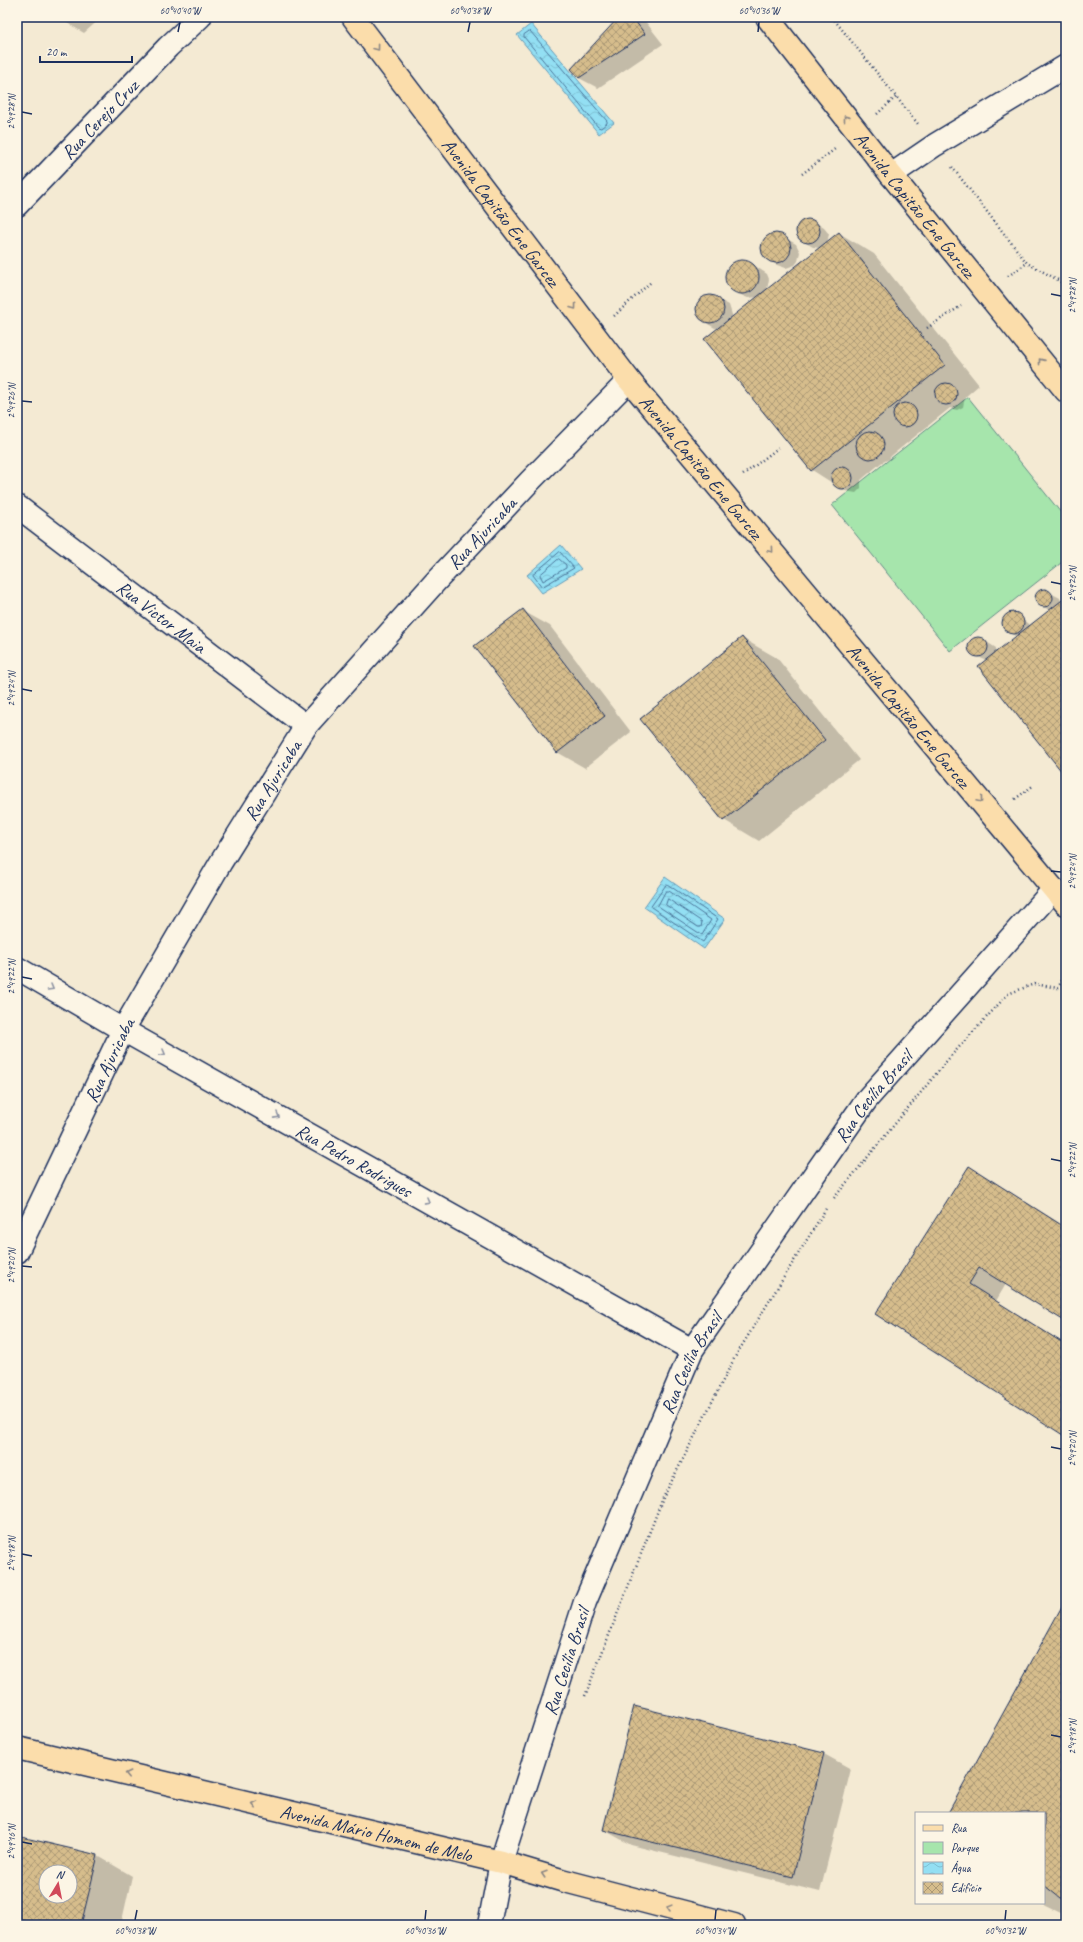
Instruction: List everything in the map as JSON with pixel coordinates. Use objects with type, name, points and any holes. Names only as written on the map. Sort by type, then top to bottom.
[{"type":"main road","name":"Avenida Capitão Ene Garcez","points":[[353,17],[629,380],[1060,897]]},
{"type":"main road","name":"Avenida Capitão Ene Garcez","points":[[767,17],[891,175],[1066,391]]},
{"type":"main road","name":"Avenida Mário Homem de Melo","points":[[17,1748],[501,1862],[561,1880],[734,1925]]},
{"type":"street","name":"Rua Cerejo Cruz","points":[[17,205],[168,47],[200,17]]},
{"type":"street","points":[[891,175],[935,145],[1066,66]]},
{"type":"street","name":"Rua Ajuricaba","points":[[17,1252],[123,1030],[221,862],[306,726],[530,481],[629,380]]},
{"type":"street","name":"Rua Victor Maia","points":[[17,506],[306,726]]},
{"type":"street","name":"Rua Cecília Brasil","points":[[489,1925],[501,1862],[586,1602],[692,1350],[867,1099],[1060,897]]},
{"type":"street","name":"Rua Pedro Rodrigues","points":[[17,968],[123,1030],[692,1350]]},
{"type":"path","points":[[594,333],[652,281]]},
{"type":"path","points":[[722,492],[778,448]]},
{"type":"path","points":[[585,1697],[663,1498],[735,1357],[831,1201],[950,1057],[1008,994],[1034,984],[1058,988],[1066,973]]},
{"type":"green space","points":[[968,397],[1066,519],[1066,559],[950,651],[832,505]]},
{"type":"water","points":[[531,24],[614,123],[599,134],[517,35]]},
{"type":"water","points":[[561,545],[581,569],[542,593],[527,575]]},
{"type":"water","points":[[665,877],[725,919],[704,949],[644,907]]},
{"type":"building","points":[[619,17],[632,17],[645,34],[579,78],[571,69]]},
{"type":"building","points":[[808,219],[817,222],[820,231],[817,240],[808,243],[799,240],[796,231],[799,222]]},
{"type":"building","points":[[839,232],[945,365],[811,471],[704,339]]},
{"type":"building","points":[[776,233],[787,237],[791,248],[787,259],[776,263],[765,259],[761,248],[765,237]]},
{"type":"building","points":[[739,260],[745,260],[749,261],[756,267],[759,277],[758,284],[752,291],[745,294],[739,294],[735,293],[728,287],[725,280],[725,274],[726,270],[732,263]]},
{"type":"building","points":[[710,295],[716,296],[720,299],[723,303],[723,315],[720,319],[716,322],[710,323],[704,322],[700,319],[697,315],[696,309],[697,303],[700,299],[704,296]]},
{"type":"building","points":[[946,383],[954,386],[957,394],[954,402],[946,405],[938,402],[935,394],[938,386]]},
{"type":"building","points":[[905,403],[913,407],[917,415],[913,423],[905,427],[897,423],[893,415],[897,407]]},
{"type":"building","points":[[870,431],[880,435],[884,445],[880,455],[870,459],[860,455],[856,445],[860,435]]},
{"type":"building","points":[[842,467],[850,470],[853,478],[850,486],[842,489],[834,486],[831,478],[834,470]]},
{"type":"building","points":[[1040,589],[1048,589],[1053,594],[1051,605],[1048,607],[1040,607],[1035,602],[1035,594]]},
{"type":"building","points":[[1066,597],[1066,777],[978,666]]},
{"type":"building","points":[[523,609],[605,716],[557,753],[474,646]]},
{"type":"building","points":[[1013,612],[1017,613],[1023,619],[1023,627],[1017,633],[1013,634],[1009,633],[1003,627],[1002,623],[1003,619],[1009,613]]},
{"type":"building","points":[[742,637],[825,740],[723,821],[640,719]]},
{"type":"building","points":[[978,637],[985,640],[988,647],[985,654],[978,657],[971,654],[968,647],[971,640]]},
{"type":"building","points":[[969,1166],[1066,1228],[1066,1322],[979,1268],[969,1284],[1063,1343],[1066,1338],[1066,1437],[875,1314]]},
{"type":"building","points":[[1066,1599],[1066,1898],[1060,1898],[1045,1886],[1045,1812],[949,1812]]},
{"type":"building","points":[[634,1706],[824,1753],[793,1877],[603,1830]]},
{"type":"building","points":[[17,1836],[98,1855],[81,1925],[17,1925]]}]
